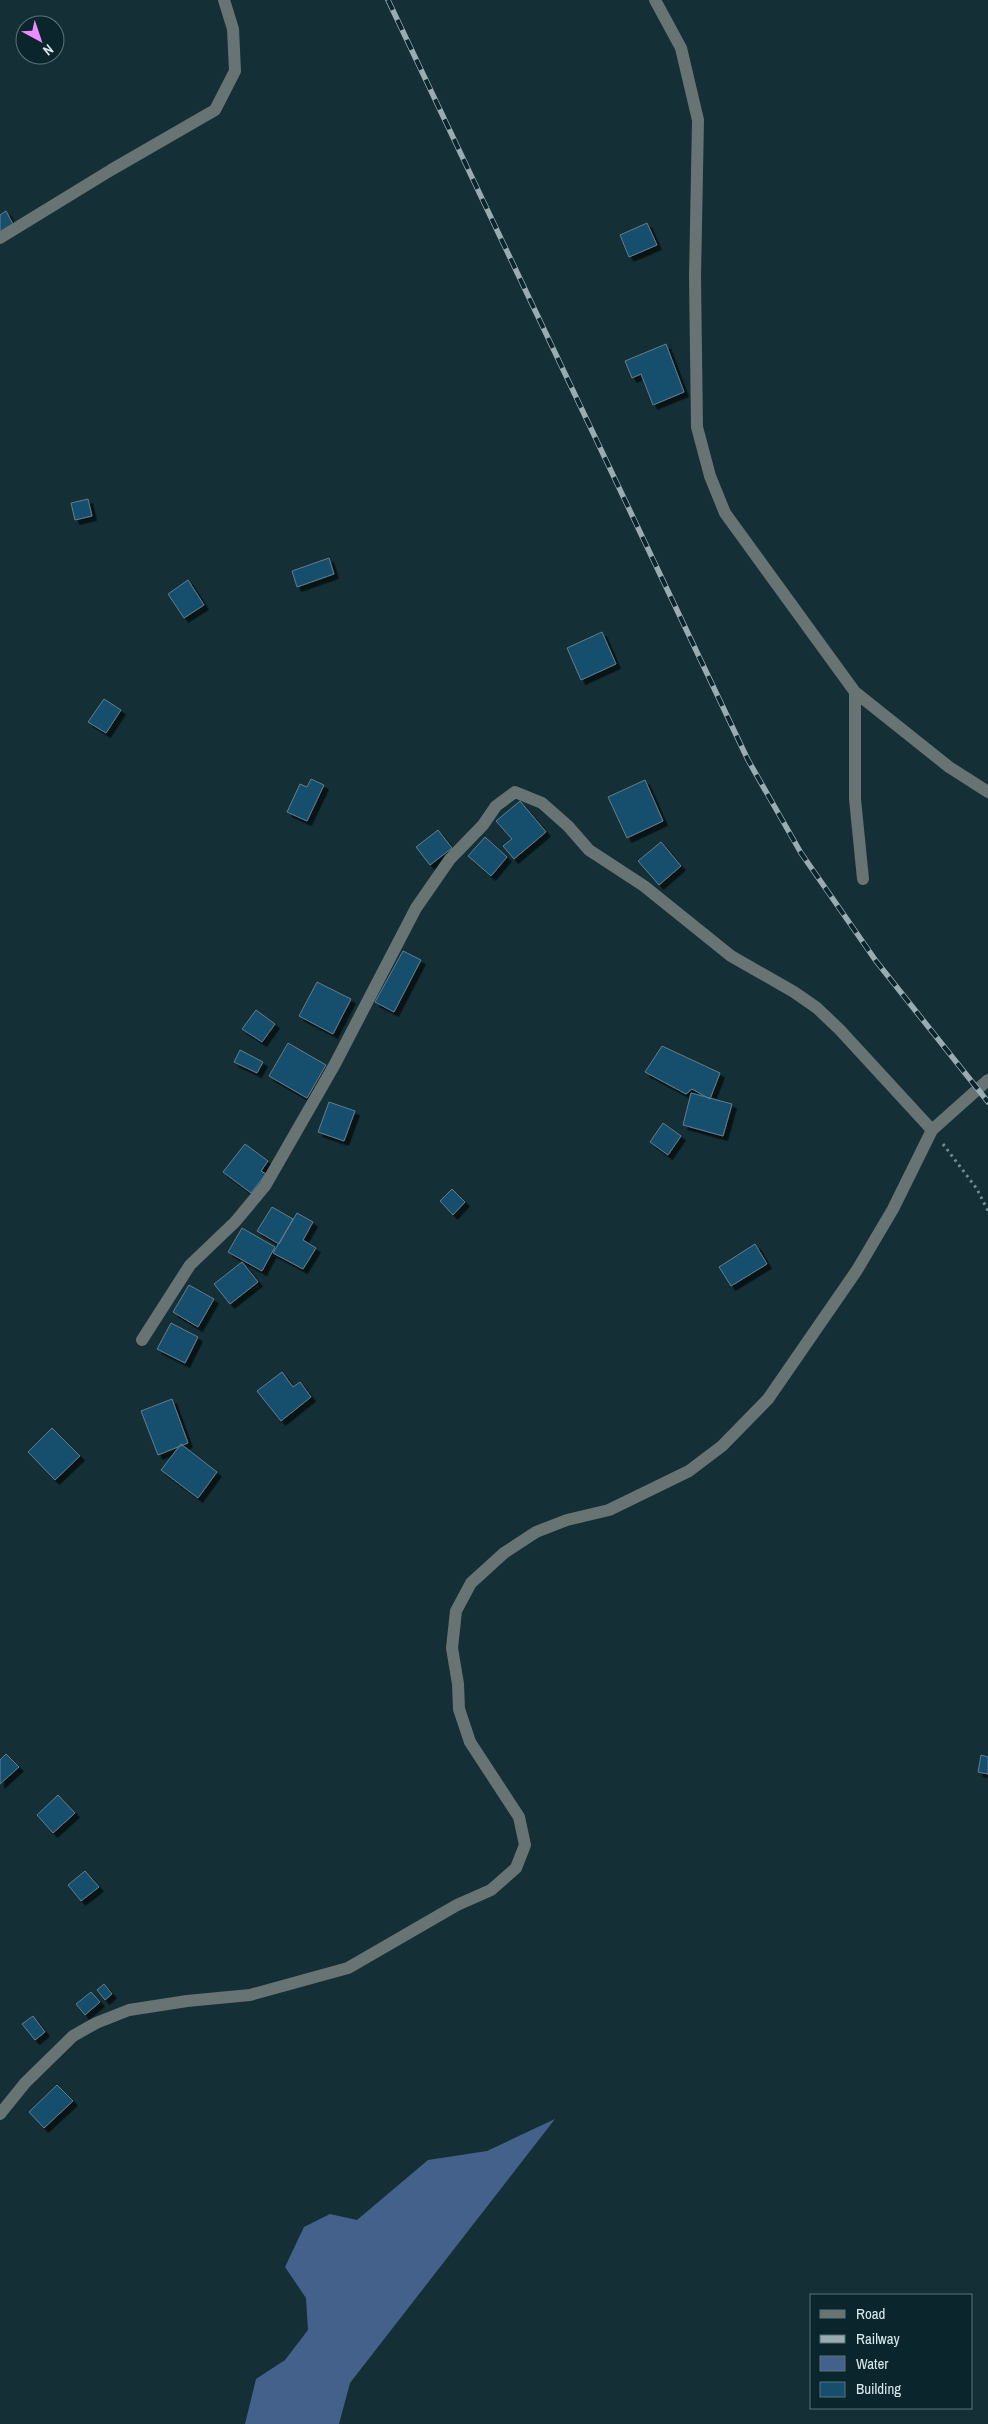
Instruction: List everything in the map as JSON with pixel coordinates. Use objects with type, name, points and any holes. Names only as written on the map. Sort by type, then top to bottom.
[{"type":"street","points":[[0,238],[111,170],[215,110],[235,71],[233,29],[224,0]]},
{"type":"street","points":[[655,0],[681,48],[698,120],[695,277],[697,426],[710,476],[725,513],[855,692],[949,767],[988,792]]},
{"type":"street","points":[[855,692],[855,799],[863,879]]},
{"type":"street","points":[[142,1340],[165,1301],[190,1265],[235,1222],[265,1186],[335,1064],[416,908],[450,859],[483,825],[496,806],[514,792],[542,803],[568,826],[589,850],[644,886],[731,956],[794,992],[817,1008],[840,1030],[932,1130]]},
{"type":"street","points":[[0,2114],[25,2083],[73,2036],[96,2023],[129,2010],[187,2001],[250,1995],[348,1968],[457,1905],[491,1890],[516,1868],[525,1845],[519,1817],[470,1742],[459,1709],[458,1684],[452,1648],[456,1612],[471,1583],[504,1553],[536,1532],[567,1520],[609,1510],[689,1471],[722,1446],[768,1399],[857,1270],[893,1210],[932,1130],[988,1080]]},
{"type":"path","points":[[932,1130],[977,1189],[988,1211]]},
{"type":"water","points":[[555,2119],[350,2383],[339,2424],[245,2424],[256,2379],[285,2360],[308,2330],[306,2298],[285,2267],[304,2227],[330,2214],[357,2220],[428,2160],[487,2151]]},
{"type":"building","points":[[6,211],[14,226],[0,234],[0,215]]},
{"type":"building","points":[[647,223],[657,245],[629,257],[620,235]]},
{"type":"building","points":[[666,344],[684,392],[653,405],[641,374],[632,378],[625,361]]},
{"type":"building","points":[[88,499],[92,516],[75,520],[71,503]]},
{"type":"building","points":[[329,558],[334,574],[297,587],[292,571]]},
{"type":"building","points":[[188,580],[204,605],[184,618],[168,594]]},
{"type":"building","points":[[602,632],[616,664],[581,680],[567,648]]},
{"type":"building","points":[[104,699],[121,710],[106,733],[88,722]]},
{"type":"building","points":[[311,779],[324,785],[307,821],[287,812],[300,784],[307,787]]},
{"type":"building","points":[[645,780],[663,821],[627,838],[608,797]]},
{"type":"building","points":[[520,801],[546,832],[514,859],[503,846],[512,839],[496,821]]},
{"type":"building","points":[[438,830],[452,848],[430,865],[416,847]]},
{"type":"building","points":[[485,837],[507,857],[491,876],[468,856]]},
{"type":"building","points":[[661,842],[681,866],[659,885],[638,861]]},
{"type":"building","points":[[403,951],[421,960],[394,1012],[375,1002]]},
{"type":"building","points":[[317,982],[351,999],[333,1034],[299,1016]]},
{"type":"building","points":[[256,1010],[275,1024],[262,1042],[242,1029]]},
{"type":"building","points":[[288,1043],[326,1065],[307,1098],[269,1076]]},
{"type":"building","points":[[662,1046],[720,1073],[710,1099],[692,1089],[686,1094],[645,1072]]},
{"type":"building","points":[[240,1050],[263,1062],[257,1073],[234,1062]]},
{"type":"building","points":[[691,1093],[732,1104],[723,1136],[683,1125]]},
{"type":"building","points":[[329,1102],[355,1111],[344,1141],[318,1132]]},
{"type":"building","points":[[663,1123],[681,1136],[668,1155],[650,1142]]},
{"type":"building","points":[[245,1144],[268,1161],[261,1171],[266,1174],[251,1193],[223,1172]]},
{"type":"building","points":[[452,1189],[465,1202],[453,1215],[440,1201]]},
{"type":"building","points":[[272,1207],[293,1219],[279,1244],[257,1231]]},
{"type":"building","points":[[297,1213],[313,1222],[303,1240],[316,1248],[303,1269],[273,1253]]},
{"type":"building","points":[[242,1228],[275,1247],[262,1271],[228,1252]]},
{"type":"building","points":[[755,1244],[767,1264],[731,1286],[719,1267]]},
{"type":"building","points":[[242,1262],[258,1282],[230,1304],[214,1284]]},
{"type":"building","points":[[189,1285],[214,1299],[198,1327],[173,1312]]},
{"type":"building","points":[[171,1323],[198,1337],[185,1363],[157,1349]]},
{"type":"building","points":[[282,1372],[293,1387],[300,1382],[311,1397],[281,1421],[257,1391]]},
{"type":"building","points":[[172,1399],[188,1443],[158,1455],[141,1411]]},
{"type":"building","points":[[52,1428],[80,1456],[55,1480],[28,1452]]},
{"type":"building","points":[[181,1444],[217,1472],[198,1498],[161,1470]]},
{"type":"building","points":[[6,1754],[19,1767],[0,1784],[0,1760]]},
{"type":"building","points":[[981,1755],[988,1757],[988,1774],[978,1772]]},
{"type":"building","points":[[58,1795],[75,1813],[53,1833],[37,1815]]},
{"type":"building","points":[[85,1871],[99,1887],[81,1901],[68,1885]]},
{"type":"building","points":[[104,1984],[112,1994],[105,2000],[97,1990]]},
{"type":"building","points":[[91,1992],[100,2002],[85,2015],[76,2004]]},
{"type":"building","points":[[33,2016],[45,2032],[35,2040],[22,2024]]},
{"type":"building","points":[[57,2085],[73,2101],[44,2128],[29,2112]]},
{"type":"railway","points":[[388,0],[748,760],[801,853],[876,961],[988,1102]]}]
